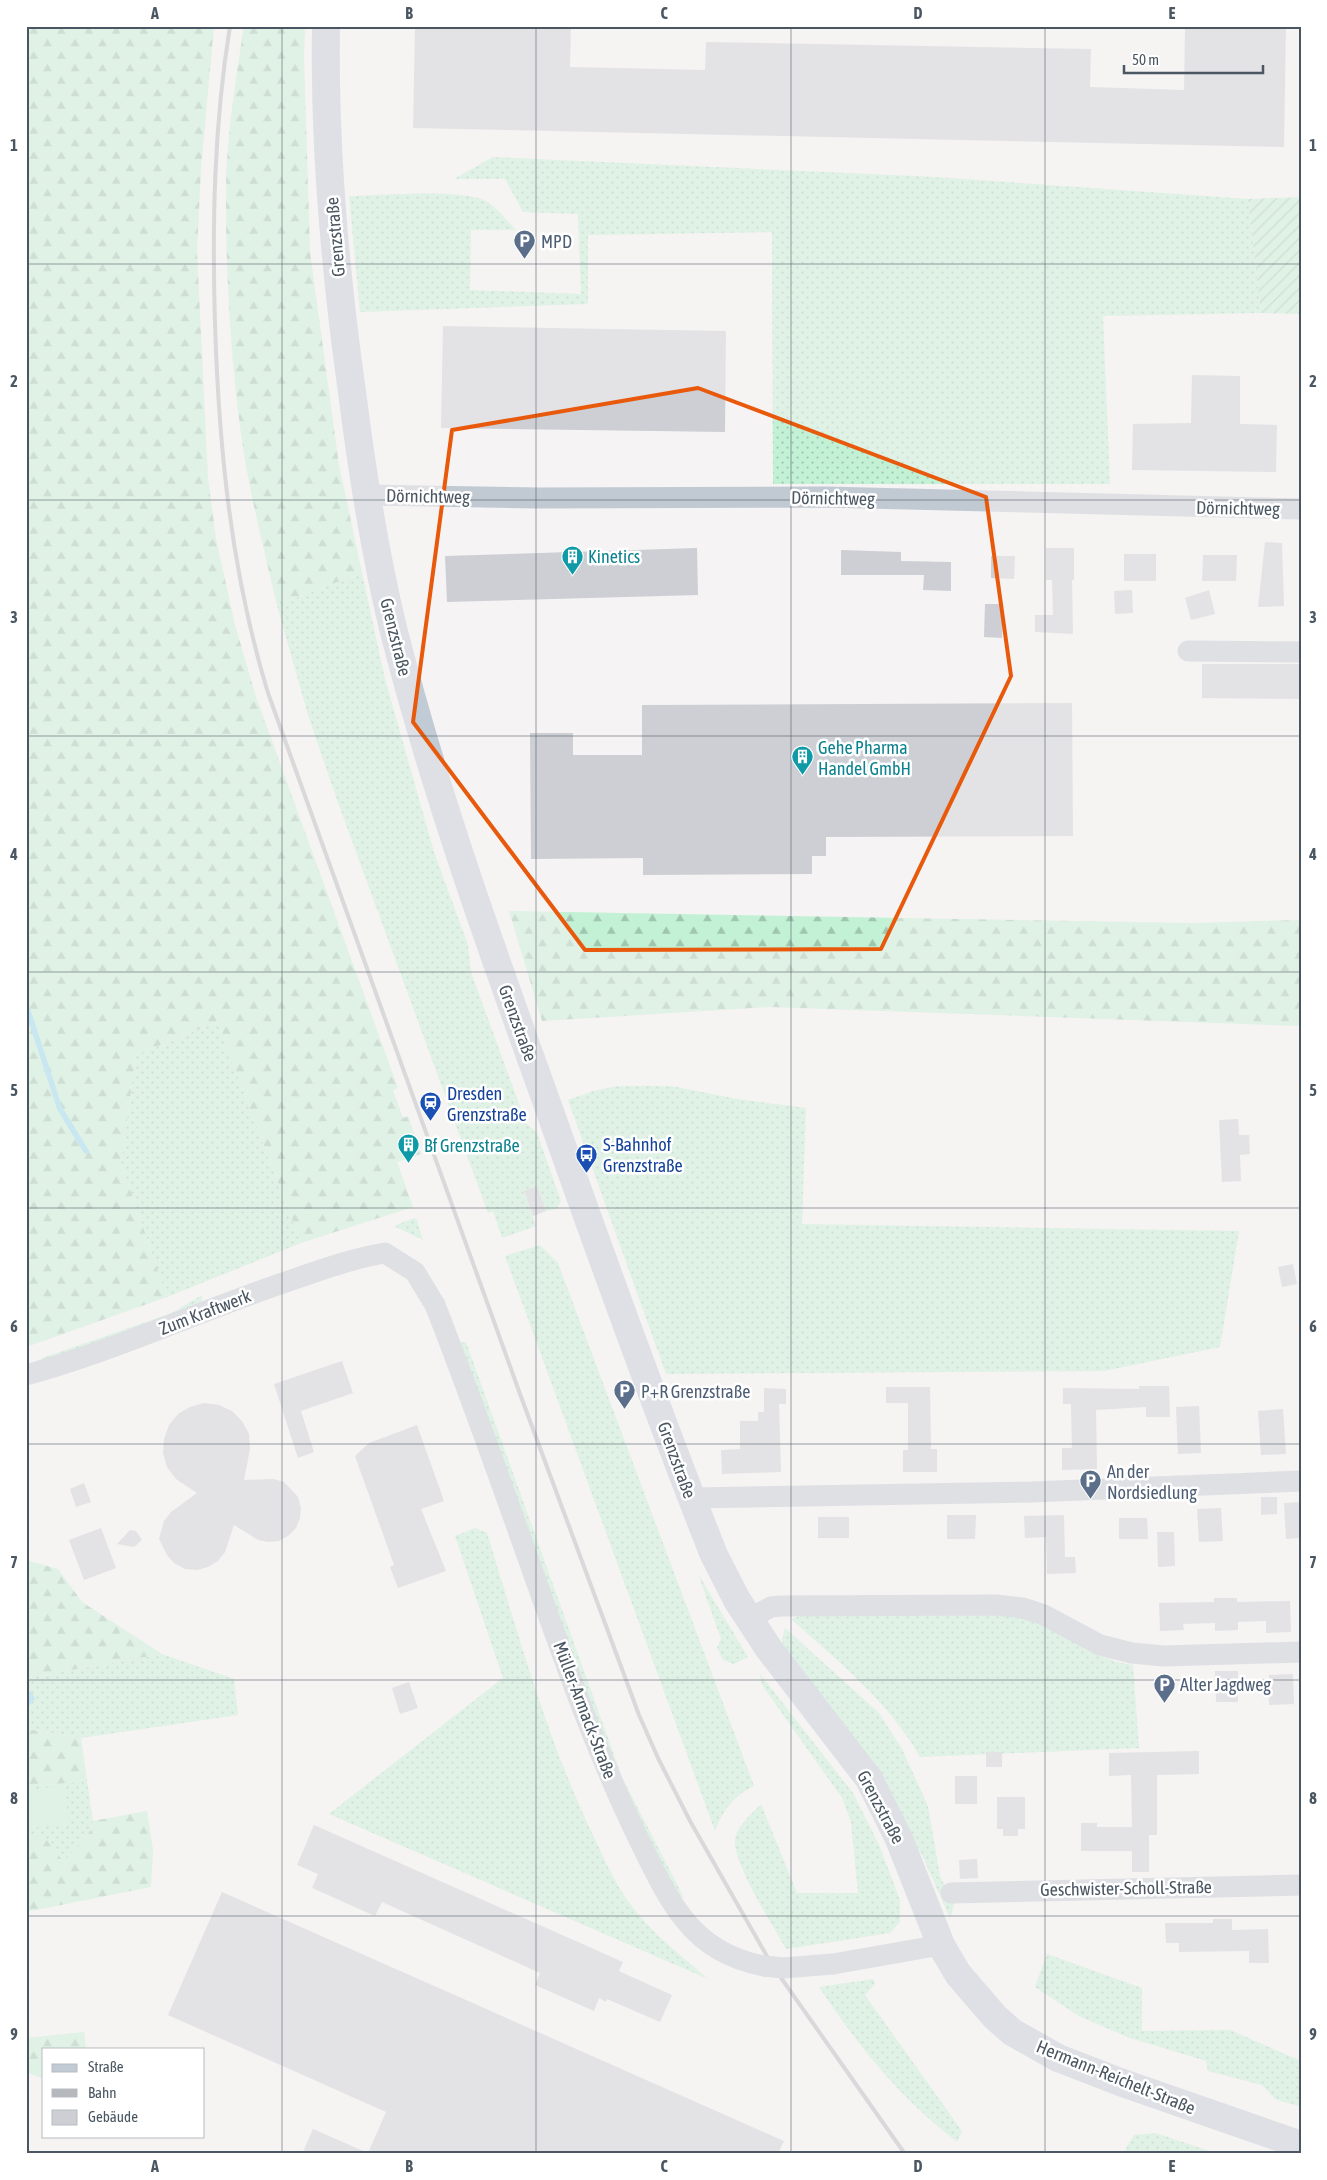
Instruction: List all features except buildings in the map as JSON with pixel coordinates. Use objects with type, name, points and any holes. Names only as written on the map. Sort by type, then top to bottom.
[{"type":"main road","name":"Grenzstraße","points":[[326,26],[330,186],[342,320],[366,495],[387,602],[422,736],[475,903],[590,1224],[691,1498],[714,1555],[737,1600],[769,1649],[869,1779],[899,1839],[941,1945]]},
{"type":"main road","name":"Hermann-Reichelt-Straße","points":[[941,1945],[958,1974],[976,1997],[1012,2032],[1028,2042],[1058,2058],[1120,2082],[1301,2145]]},
{"type":"street","name":"Dörnichtweg","points":[[366,495],[538,498],[826,498],[1301,509]]},
{"type":"street","points":[[1188,651],[1301,652]]},
{"type":"street","name":"Zum Kraftwerk","points":[[26,1375],[72,1363],[252,1294],[345,1261],[385,1253]]},
{"type":"street","name":"Müller-Armack-Straße","points":[[385,1253],[415,1272],[435,1305],[599,1753],[664,1890],[683,1919],[699,1936],[716,1949],[740,1961],[783,1968],[834,1964],[941,1945]]},
{"type":"street","points":[[691,1498],[1032,1492],[1301,1481]]},
{"type":"street","points":[[749,1619],[771,1607],[780,1606],[996,1604],[1023,1608],[1044,1615],[1100,1644],[1132,1653],[1164,1656],[1301,1652]]},
{"type":"street","name":"Geschwister-Scholl-Straße","points":[[951,1893],[1301,1885]]},
{"type":"highlighted area","points":[[698,388],[986,497],[1011,676],[881,949],[585,950],[413,722],[452,430]]},
{"type":"green space","points":[[26,26],[214,26],[201,168],[197,252],[208,478],[216,539],[235,625],[256,697],[398,1088],[393,1090],[403,1118],[408,1116],[421,1154],[397,1162],[413,1207],[301,1243],[217,1022],[136,1055],[121,1163],[167,1297],[26,1347]]},
{"type":"green space","points":[[244,26],[305,26],[304,58],[310,252],[339,465],[362,573],[277,605],[244,456],[234,377],[228,290],[226,232],[227,159],[231,114]]},
{"type":"green space","points":[[493,157],[935,177],[1248,199],[1261,313],[1103,316],[1110,484],[773,484],[772,232],[588,235],[588,304],[360,312],[349,196],[443,194],[478,198],[493,206],[516,230],[471,230],[470,290],[581,294],[578,214],[523,212],[505,179],[454,179]]},
{"type":"green space","points":[[1301,197],[1301,314],[1261,313],[1248,199]]},
{"type":"green space","points":[[362,573],[385,679],[434,852],[468,945],[471,972],[526,1123],[537,1133],[561,1201],[557,1209],[546,1211],[537,1186],[524,1191],[536,1226],[502,1238],[493,1211],[488,1213],[336,797],[308,715],[277,605]]},
{"type":"green space","points":[[509,911],[1193,923],[1301,920],[1301,1026],[770,1007],[542,1021]]},
{"type":"green space","points":[[217,1022],[301,1243],[167,1297],[121,1163],[136,1055]]},
{"type":"green space","points":[[618,1086],[671,1086],[737,1099],[806,1108],[802,1224],[1239,1231],[1220,1347],[1104,1371],[666,1374],[568,1100],[593,1091]]},
{"type":"green space","points":[[414,1218],[417,1220],[423,1240],[394,1226]]},
{"type":"green space","points":[[540,1245],[558,1263],[754,1786],[740,1794],[730,1804],[715,1831],[505,1256]]},
{"type":"green space","points":[[202,1295],[202,1301],[174,1317],[45,1362],[42,1358],[172,1313]]},
{"type":"green space","points":[[466,1342],[622,1777],[683,1896],[681,1902],[617,1780],[460,1343]]},
{"type":"green space","points":[[475,1528],[487,1533],[548,1725],[577,1800],[612,1874],[628,1901],[642,1919],[669,1946],[708,1979],[329,1814],[503,1678],[455,1536]]},
{"type":"green space","points":[[26,1560],[58,1569],[82,1602],[162,1654],[26,1678]]},
{"type":"green space","points":[[698,1574],[748,1657],[734,1664],[723,1660],[717,1647],[721,1639]]},
{"type":"green space","points":[[805,1614],[1000,1614],[1041,1622],[1092,1653],[1117,1662],[1133,1665],[1139,1748],[920,1757],[878,1700],[862,1683],[791,1619]]},
{"type":"green space","points":[[785,1628],[879,1713],[902,1749],[928,1806],[940,1876],[954,1905],[950,1918],[922,1855],[784,1649],[782,1640]]},
{"type":"green space","points":[[162,1654],[234,1679],[238,1715],[81,1738],[26,1729],[26,1709],[31,1691],[26,1692],[26,1678]]},
{"type":"green space","points":[[760,1674],[853,1793],[879,1845],[900,1900],[900,1922],[890,1933],[786,1949],[748,1880],[736,1852],[735,1841],[741,1825],[761,1804],[797,1893],[858,1893],[851,1822],[842,1798],[762,1685]]},
{"type":"green space","points":[[26,1729],[81,1738],[87,1781],[26,1787]]},
{"type":"green space","points":[[87,1781],[93,1821],[91,1830],[64,1862],[44,1837],[26,1837],[26,1787]]},
{"type":"green space","points":[[64,1785],[69,1823],[26,1829],[26,1791]]},
{"type":"green space","points":[[147,1811],[153,1850],[151,1887],[26,1912],[26,1837],[44,1837],[64,1862],[91,1830],[93,1821]]},
{"type":"green space","points":[[1047,1954],[1142,1988],[1142,2031],[1230,2030],[1301,2061],[1301,2107],[1275,2099],[1262,2085],[1208,2071],[1206,2061],[1127,2037],[1079,2016],[1035,1987]]},
{"type":"green space","points":[[873,1979],[875,1984],[865,1995],[962,2131],[957,2142],[917,2108],[865,2051],[819,1987]]},
{"type":"green space","points":[[84,2032],[86,2048],[42,2048],[42,2078],[26,2072],[26,2038]]},
{"type":"green space","points":[[1156,2133],[1218,2154],[1123,2154],[1134,2135]]},
{"type":"water","points":[[31,1691],[35,1699],[26,1709],[26,1692]]},
{"type":"waterway","points":[[26,1005],[60,1109],[86,1151]]},
{"type":"railway","points":[[230,26],[220,100],[215,175],[214,249],[217,371],[224,464],[236,556],[255,648],[268,693],[520,1394],[639,1715],[658,1758],[690,1821],[772,1965],[905,2154]]},
{"type":"place","name":"MPD","points":[[525,260]]},
{"type":"place","name":"Kinetics","points":[[572,575]]},
{"type":"place","name":"Gehe Pharma Handel GmbH","points":[[802,776]]},
{"type":"place","name":"Dresden Grenzstraße","points":[[431,1122]]},
{"type":"place","name":"Bf Grenzstraße","points":[[408,1164]]},
{"type":"place","name":"S-Bahnhof Grenzstraße","points":[[587,1173]]},
{"type":"place","name":"P+R Grenzstraße","points":[[625,1410]]},
{"type":"place","name":"An der Nordsiedlung","points":[[1091,1500]]},
{"type":"place","name":"Alter Jagdweg","points":[[1164,1703]]}]
